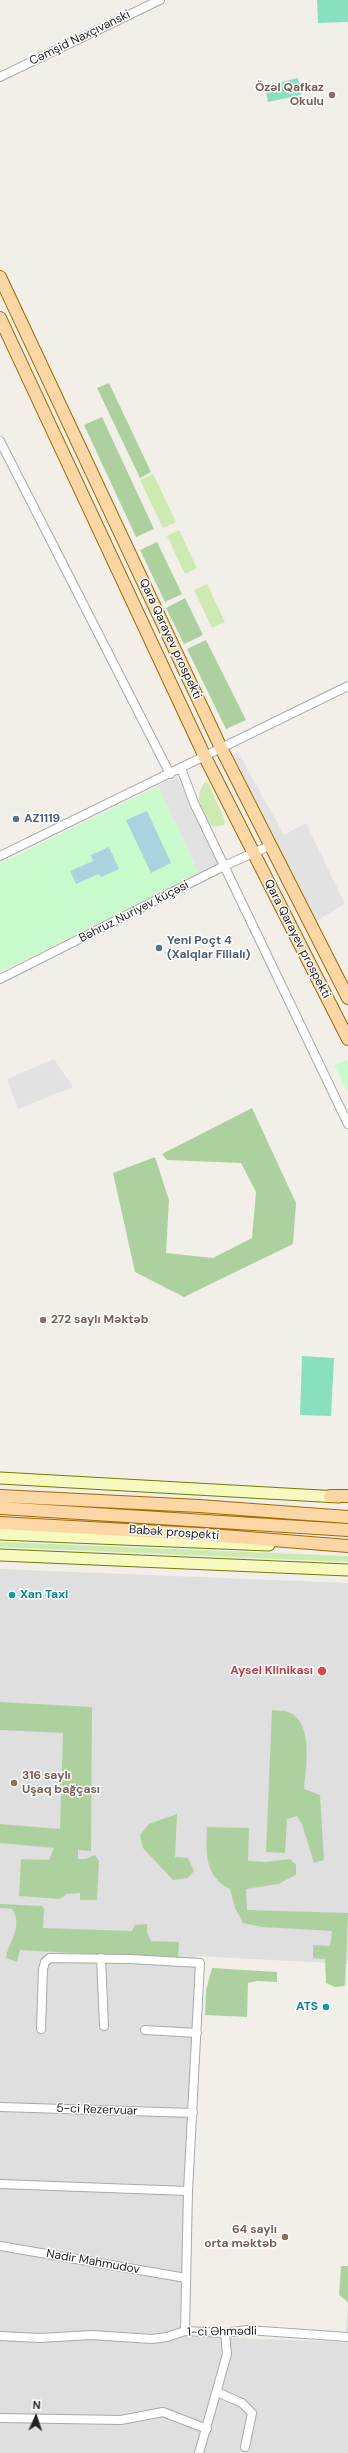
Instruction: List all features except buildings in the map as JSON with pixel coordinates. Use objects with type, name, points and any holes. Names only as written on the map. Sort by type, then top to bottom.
[{"type":"main road","name":"Qara Qarayev prospekti","points":[[0,277],[221,748],[269,846],[348,998]]},
{"type":"main road","name":"Qara Qarayev prospekti","points":[[0,318],[205,756],[348,1038]]},
{"type":"main road","points":[[0,1478],[348,1497]]},
{"type":"main road","points":[[0,1496],[199,1506],[348,1517]]},
{"type":"main road","name":"Babək prospekti","points":[[0,1508],[348,1530]]},
{"type":"main road","name":"Babək prospekti","points":[[0,1523],[198,1534],[348,1547]]},
{"type":"main road","points":[[0,1534],[348,1547]]},
{"type":"main road","points":[[0,1555],[348,1570]]},
{"type":"street","name":"Cəmşid Naxçıvanski","points":[[0,77],[160,0]]},
{"type":"street","points":[[0,441],[170,774]]},
{"type":"street","points":[[0,856],[348,686]]},
{"type":"street","points":[[181,768],[194,803],[348,1124]]},
{"type":"street","name":"Bəhruz Nuriyev küçəsi","points":[[0,979],[224,866],[269,846]]},
{"type":"street","points":[[41,2028],[45,1962],[50,1958],[102,1958],[200,1963],[188,2192],[185,2331]]},
{"type":"street","points":[[102,1958],[104,2026]]},
{"type":"street","points":[[146,2030],[197,2032]]},
{"type":"street","name":"5-ci Rezervuar","points":[[0,2107],[193,2113]]},
{"type":"street","points":[[0,2184],[188,2192]]},
{"type":"street","name":"Nadir Mahmudov","points":[[0,2246],[186,2278]]},
{"type":"street","name":"1-ci Əhmədli","points":[[0,2336],[40,2338],[91,2335],[152,2339],[167,2337],[185,2331],[225,2333],[246,2330],[348,2336]]},
{"type":"street","points":[[199,2453],[207,2430],[228,2354],[225,2333]]},
{"type":"street","points":[[217,2392],[242,2403],[252,2413],[245,2447]]},
{"type":"street","points":[[0,2418],[121,2420],[163,2412],[207,2430]]},
{"type":"shaded area","points":[[238,752],[284,835],[306,823],[345,904],[313,923],[231,756]]},
{"type":"shaded area","points":[[177,776],[218,864],[199,874],[158,786]]},
{"type":"shaded area","points":[[54,1059],[73,1087],[18,1109],[7,1079]]},
{"type":"shaded area","points":[[0,1569],[348,1583],[348,1964],[196,1956],[179,2336],[345,2342],[348,2302],[348,2453],[0,2453]]},
{"type":"green space","points":[[317,0],[348,0],[348,22],[318,23]]},
{"type":"green space","points":[[298,78],[301,95],[268,102],[265,86]]},
{"type":"green space","points":[[109,383],[151,472],[140,478],[97,388]]},
{"type":"green space","points":[[102,417],[154,529],[136,537],[84,425]]},
{"type":"green space","points":[[153,474],[176,522],[163,528],[140,480]]},
{"type":"green space","points":[[179,530],[197,568],[185,574],[167,536]]},
{"type":"green space","points":[[157,542],[182,594],[165,602],[140,550]]},
{"type":"green space","points":[[207,584],[225,622],[212,628],[194,590]]},
{"type":"green space","points":[[185,598],[203,635],[184,644],[166,608]]},
{"type":"green space","points":[[206,640],[246,720],[226,729],[187,649]]},
{"type":"green space","points":[[205,782],[208,782],[225,821],[224,825],[212,827],[202,810],[199,794]]},
{"type":"green space","points":[[158,786],[199,874],[0,972],[0,864]]},
{"type":"green space","points":[[348,1060],[348,1092],[334,1065]]},
{"type":"green space","points":[[252,1108],[296,1203],[293,1244],[184,1297],[135,1272],[113,1173],[155,1157],[169,1200],[166,1253],[213,1258],[252,1238],[256,1192],[241,1163],[167,1160],[162,1154]]},
{"type":"green space","points":[[302,1356],[334,1358],[331,1416],[300,1415]]},
{"type":"green space","points":[[0,1542],[348,1556],[348,1562],[0,1547]]},
{"type":"green space","points":[[0,1702],[92,1707],[91,1851],[78,1850],[78,1859],[86,1859],[95,1855],[99,1861],[97,1900],[80,1900],[80,1893],[67,1894],[60,1899],[19,1896],[21,1859],[49,1860],[54,1848],[0,1843],[0,1824],[60,1829],[63,1733],[0,1730]]},
{"type":"green space","points":[[272,1710],[288,1712],[296,1717],[302,1725],[305,1735],[307,1758],[304,1789],[320,1795],[324,1860],[314,1863],[302,1824],[297,1816],[287,1819],[285,1853],[266,1852]]},
{"type":"green space","points":[[177,1814],[175,1857],[188,1858],[194,1871],[188,1878],[173,1880],[143,1848],[140,1835],[149,1824]]},
{"type":"green space","points":[[207,1827],[249,1828],[248,1861],[266,1862],[290,1859],[296,1865],[296,1875],[278,1884],[246,1889],[247,1910],[348,1913],[345,1986],[335,1987],[326,1983],[325,1959],[313,1958],[313,1945],[330,1946],[332,1931],[262,1927],[243,1923],[235,1908],[230,1889],[215,1877],[208,1862]]},
{"type":"green space","points":[[0,1904],[42,1906],[44,1909],[43,1928],[132,1931],[135,1925],[147,1924],[147,1932],[151,1941],[179,1942],[178,1959],[20,1950],[17,1962],[6,1958],[16,1928],[15,1916],[12,1909],[0,1908]]},
{"type":"green space","points":[[212,1968],[277,1972],[277,1982],[257,1981],[248,1983],[247,2017],[205,2015],[206,1990]]},
{"type":"green space","points":[[341,2266],[348,2266],[348,2302],[339,2295]]},
{"type":"water","points":[[147,811],[171,863],[151,873],[126,820]]},
{"type":"water","points":[[109,847],[119,869],[101,877],[99,874],[76,884],[70,871],[93,861],[91,855]]},
{"type":"place","name":"Özəl Qafkaz Okulu","points":[[332,95]]},
{"type":"place","name":"AZ1119","points":[[16,819]]},
{"type":"place","name":"Yeni Poçt 4 (Xalqlar Filialı)","points":[[159,948]]},
{"type":"place","name":"272 saylı Məktəb","points":[[43,1320]]},
{"type":"place","name":"Xan Taxi","points":[[12,1595]]},
{"type":"place","name":"Aysel Klinikası","points":[[322,1671]]},
{"type":"place","name":"316 saylı Uşaq bağçası","points":[[14,1783]]},
{"type":"place","name":"ATS","points":[[326,2007]]},
{"type":"place","name":"64 saylı orta məktəb","points":[[285,2237]]}]
